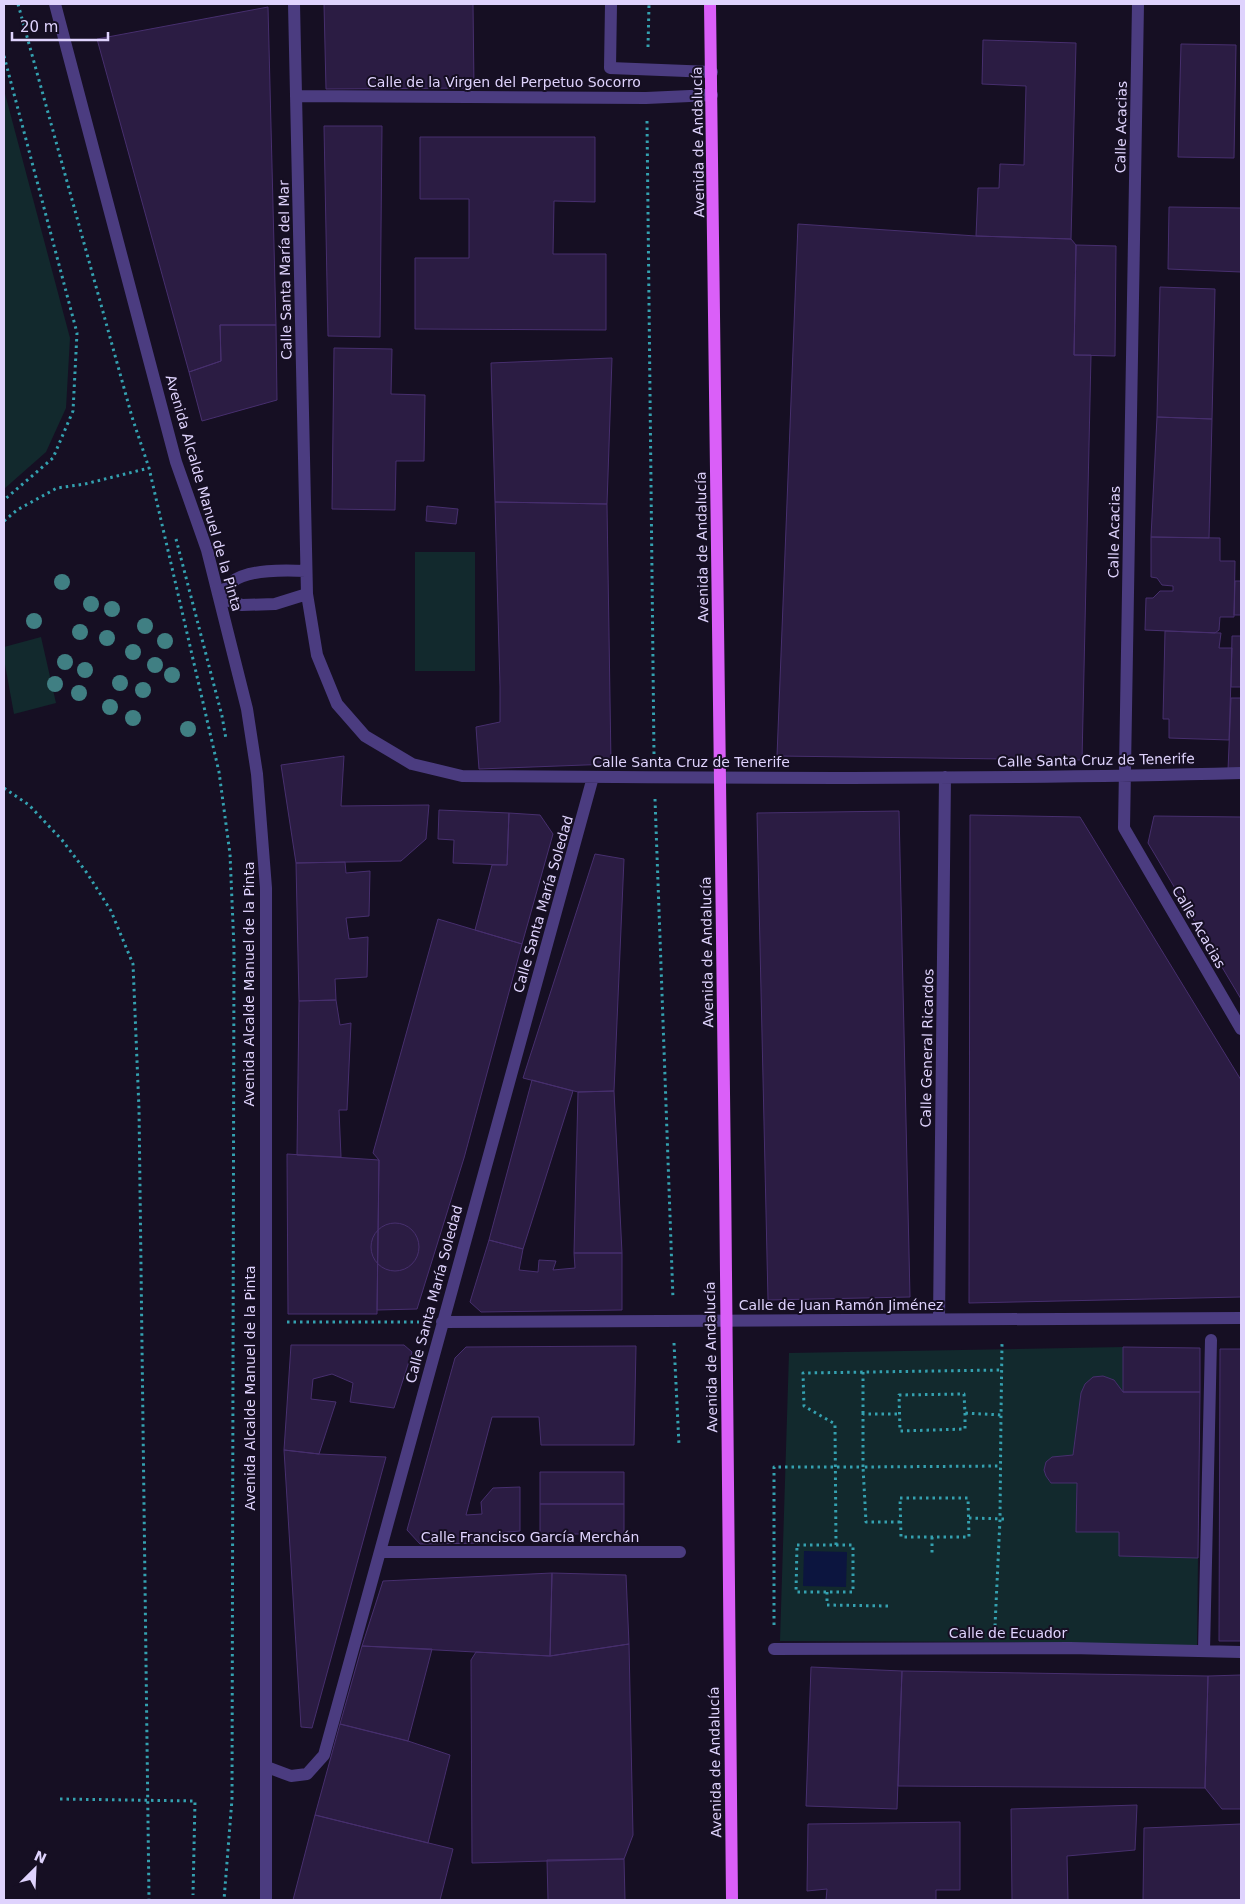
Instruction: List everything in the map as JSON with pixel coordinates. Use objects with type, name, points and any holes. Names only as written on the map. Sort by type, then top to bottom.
[{"type":"main road","name":"Avenida de Andalucía","points":[[710,4],[732,1900]]},
{"type":"street","name":"Avenida Alcalde Manuel de la Pinta","points":[[55,4],[176,462],[208,550],[247,709],[257,774],[266,888],[266,1900]]},
{"type":"street","name":"Calle Santa María del Mar","points":[[294,4],[306,536]]},
{"type":"street","points":[[611,4],[610,68],[712,72]]},
{"type":"street","name":"Calle Acacias","points":[[1138,4],[1124,828],[1241,1029]]},
{"type":"street","name":"Calle de la Virgen del Perpetuo Socorro","points":[[296,96],[646,98],[712,95]]},
{"type":"street","name":"Calle Santa Cruz de Tenerife","points":[[306,536],[307,594],[316,656],[337,704],[365,736],[412,764],[462,776],[945,777],[1241,773]]},
{"type":"street","points":[[306,571],[268,572],[240,576],[230,583],[220,598],[242,605],[274,604],[307,594]]},
{"type":"street","name":"Calle Santa María Soledad","points":[[267,1767],[292,1776],[307,1774],[324,1755],[593,777]]},
{"type":"street","name":"Calle General Ricardos","points":[[939,1319],[945,777]]},
{"type":"street","name":"Calle de Juan Ramón Jiménez","points":[[442,1322],[1241,1318]]},
{"type":"street","points":[[1204,1652],[1211,1340]]},
{"type":"street","name":"Calle Francisco García Merchán","points":[[380,1552],[680,1552]]},
{"type":"street","name":"Calle de Ecuador","points":[[774,1649],[1070,1648],[1241,1652]]},
{"type":"path","points":[[18,4],[114,350],[149,468],[219,772],[230,854],[234,948],[232,1800],[224,1900]]},
{"type":"path","points":[[647,69],[649,4]]},
{"type":"path","points":[[4,56],[77,333],[73,411],[53,458],[4,500]]},
{"type":"path","points":[[646,98],[654,776],[678,1445]]},
{"type":"path","points":[[4,521],[23,506],[58,488],[176,462]]},
{"type":"path","points":[[175,533],[222,716],[227,744]]},
{"type":"path","points":[[4,788],[29,805],[72,853],[112,911],[133,964],[139,1109],[150,1900]]},
{"type":"path","points":[[265,1322],[442,1322]]},
{"type":"path","points":[[994,1632],[1000,1519],[1002,1344]]},
{"type":"path","points":[[836,1545],[835,1424],[804,1406],[803,1373],[1001,1370]]},
{"type":"path","points":[[863,1372],[863,1467],[866,1522],[900,1522]]},
{"type":"path","points":[[964,1394],[964,1413],[965,1429],[900,1430],[899,1395],[964,1394]]},
{"type":"path","points":[[964,1413],[1001,1415]]},
{"type":"path","points":[[863,1414],[900,1414]]},
{"type":"path","points":[[774,1649],[774,1467],[1000,1466]]},
{"type":"path","points":[[900,1498],[968,1498],[968,1537],[901,1538],[900,1522],[900,1498]]},
{"type":"path","points":[[969,1518],[1005,1519]]},
{"type":"path","points":[[932,1537],[932,1553]]},
{"type":"path","points":[[797,1545],[853,1545],[853,1592],[827,1592],[796,1592],[797,1545]]},
{"type":"path","points":[[827,1592],[827,1606],[888,1606]]},
{"type":"path","points":[[60,1799],[194,1801],[193,1896]]},
{"type":"green space","points":[[4,90],[70,338],[66,408],[46,452],[4,489]]},
{"type":"green space","points":[[415,552],[475,552],[475,671],[415,671]]},
{"type":"green space","points":[[41,637],[56,703],[14,714],[4,659],[4,647]]},
{"type":"green space","points":[[1123,1347],[1123,1392],[1114,1380],[1085,1384],[1081,1394],[1073,1455],[1046,1462],[1047,1478],[1051,1483],[1077,1483],[1076,1532],[1119,1532],[1119,1556],[1198,1558],[1197,1646],[1000,1642],[780,1641],[789,1353]]},
{"type":"shaded area","points":[[804,1551],[847,1552],[846,1587],[803,1586]]},
{"type":"building","points":[[324,4],[473,4],[474,88],[326,89]]},
{"type":"building","points":[[268,7],[276,325],[220,325],[221,361],[189,372],[97,39]]},
{"type":"building","points":[[983,40],[1076,43],[1071,239],[976,236],[978,188],[999,188],[1000,164],[1024,165],[1026,86],[982,84]]},
{"type":"building","points":[[1181,44],[1236,45],[1234,158],[1178,157]]},
{"type":"building","points":[[324,126],[382,126],[380,337],[328,336]]},
{"type":"building","points":[[420,137],[595,137],[595,202],[554,201],[553,254],[606,254],[606,330],[415,329],[415,258],[469,258],[469,199],[420,199]]},
{"type":"building","points":[[1169,207],[1241,208],[1241,272],[1168,269]]},
{"type":"building","points":[[798,224],[976,236],[1071,239],[1076,245],[1074,355],[1091,355],[1082,760],[777,756]]},
{"type":"building","points":[[1076,245],[1116,246],[1115,356],[1074,355]]},
{"type":"building","points":[[1160,287],[1215,289],[1212,419],[1157,417]]},
{"type":"building","points":[[220,325],[276,325],[277,400],[202,421],[189,372],[221,361]]},
{"type":"building","points":[[334,348],[392,349],[391,394],[425,395],[424,461],[396,461],[395,510],[332,509]]},
{"type":"building","points":[[612,358],[607,504],[495,502],[491,363]]},
{"type":"building","points":[[1157,417],[1212,419],[1209,538],[1151,537]]},
{"type":"building","points":[[495,502],[607,504],[611,764],[479,769],[476,727],[500,722]]},
{"type":"building","points":[[427,506],[458,509],[456,524],[426,521]]},
{"type":"building","points":[[1151,537],[1220,538],[1220,561],[1235,561],[1234,617],[1220,617],[1219,630],[1215,633],[1145,630],[1146,598],[1153,598],[1160,591],[1173,591],[1173,586],[1162,585],[1157,578],[1151,577]]},
{"type":"building","points":[[1235,581],[1241,581],[1241,615],[1234,615]]},
{"type":"building","points":[[1165,631],[1221,633],[1219,648],[1232,648],[1229,740],[1169,738],[1169,719],[1163,719]]},
{"type":"building","points":[[1232,636],[1241,636],[1241,687],[1231,687]]},
{"type":"building","points":[[1231,698],[1241,698],[1241,770],[1228,770]]},
{"type":"building","points":[[344,756],[341,806],[429,805],[426,839],[401,861],[296,863],[281,765]]},
{"type":"building","points":[[439,810],[509,813],[507,865],[453,863],[454,840],[438,839]]},
{"type":"building","points":[[899,811],[910,1297],[768,1300],[757,813]]},
{"type":"building","points":[[509,813],[540,815],[553,834],[522,944],[475,930],[492,865],[507,865]]},
{"type":"building","points":[[970,815],[1080,817],[1241,1080],[1241,1297],[969,1303]]},
{"type":"building","points":[[1154,816],[1241,817],[1241,999],[1148,843]]},
{"type":"building","points":[[595,854],[624,859],[614,1091],[578,1092],[523,1078]]},
{"type":"building","points":[[345,862],[346,873],[370,871],[369,916],[346,918],[349,939],[368,937],[367,977],[335,979],[336,1000],[299,1001],[296,863]]},
{"type":"building","points":[[438,919],[522,944],[464,1158],[417,1309],[377,1310],[379,1160],[373,1153]]},
{"type":"building","points":[[336,1000],[340,1025],[351,1023],[347,1110],[339,1110],[341,1157],[297,1155],[299,1001]]},
{"type":"building","points":[[532,1080],[573,1091],[523,1249],[489,1240]]},
{"type":"building","points":[[614,1091],[622,1253],[574,1253],[578,1092]]},
{"type":"building","points":[[287,1154],[379,1160],[377,1314],[288,1314]]},
{"type":"building","points":[[390,1223],[400,1223],[409,1227],[415,1233],[419,1247],[415,1261],[409,1267],[400,1271],[390,1271],[381,1267],[375,1261],[371,1252],[371,1242],[375,1233],[381,1227]]},
{"type":"building","points":[[489,1240],[523,1249],[519,1270],[538,1272],[539,1260],[556,1261],[553,1270],[575,1268],[574,1253],[622,1253],[622,1310],[481,1312],[470,1302]]},
{"type":"building","points":[[291,1345],[404,1345],[412,1352],[394,1408],[350,1402],[353,1383],[332,1374],[313,1379],[311,1399],[336,1402],[319,1454],[284,1450]]},
{"type":"building","points":[[636,1346],[634,1445],[541,1445],[539,1417],[492,1417],[466,1515],[482,1514],[481,1502],[493,1488],[520,1487],[520,1531],[486,1534],[487,1543],[420,1544],[407,1530],[455,1358],[466,1347]]},
{"type":"building","points":[[1123,1347],[1200,1348],[1200,1392],[1123,1392]]},
{"type":"building","points":[[1220,1349],[1241,1349],[1241,1641],[1219,1641]]},
{"type":"building","points":[[1103,1376],[1114,1380],[1123,1392],[1200,1392],[1198,1558],[1119,1556],[1119,1532],[1076,1532],[1077,1483],[1051,1483],[1046,1476],[1044,1470],[1046,1462],[1052,1457],[1073,1455],[1081,1393],[1085,1384],[1093,1377]]},
{"type":"building","points":[[284,1450],[319,1454],[386,1457],[312,1728],[301,1727]]},
{"type":"building","points":[[540,1472],[624,1472],[624,1504],[540,1504]]},
{"type":"building","points":[[540,1504],[624,1504],[624,1534],[540,1534]]},
{"type":"building","points":[[552,1573],[626,1575],[629,1644],[550,1656]]},
{"type":"building","points":[[552,1573],[550,1656],[362,1646],[383,1581]]},
{"type":"building","points":[[629,1644],[633,1835],[624,1859],[472,1863],[471,1660],[476,1652],[550,1656]]},
{"type":"building","points":[[362,1646],[432,1649],[408,1741],[340,1724]]},
{"type":"building","points":[[811,1667],[902,1671],[897,1809],[806,1806]]},
{"type":"building","points":[[902,1671],[1208,1676],[1205,1788],[898,1786]]},
{"type":"building","points":[[1241,1675],[1241,1809],[1222,1809],[1205,1788],[1208,1676]]},
{"type":"building","points":[[340,1724],[408,1741],[450,1755],[428,1843],[315,1815]]},
{"type":"building","points":[[1137,1805],[1135,1850],[1067,1856],[1068,1900],[1012,1900],[1011,1809]]},
{"type":"building","points":[[315,1815],[453,1849],[440,1900],[293,1900]]},
{"type":"building","points":[[960,1822],[960,1890],[936,1890],[936,1900],[826,1900],[827,1889],[807,1891],[808,1824]]},
{"type":"building","points":[[1241,1824],[1241,1900],[1143,1900],[1144,1828]]},
{"type":"building","points":[[624,1859],[625,1900],[548,1900],[547,1860]]}]
